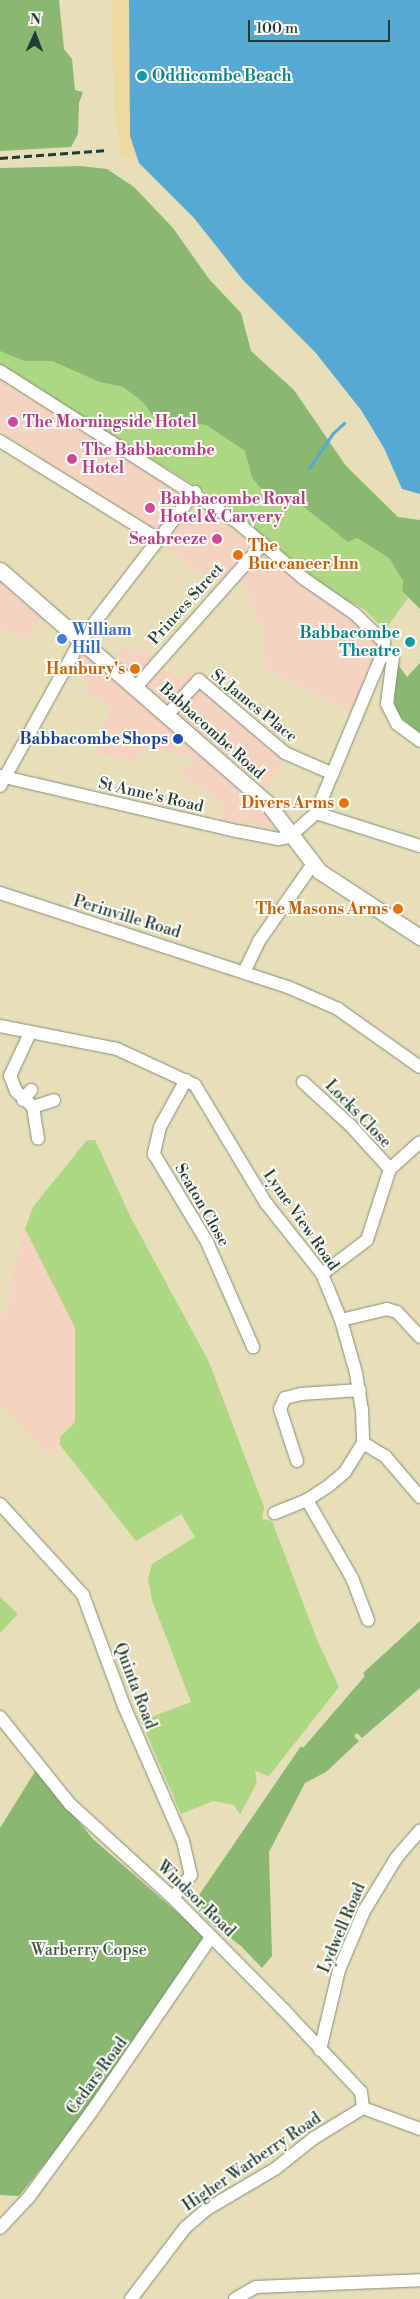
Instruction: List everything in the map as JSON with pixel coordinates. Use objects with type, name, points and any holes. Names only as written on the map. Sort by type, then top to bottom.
[{"type":"main road","name":"Babbacombe Road","points":[[0,570],[268,804],[294,835],[319,871],[420,937]]},
{"type":"street","points":[[0,371],[195,492],[237,522],[262,545],[377,634],[384,642],[382,654],[316,813],[294,835]]},
{"type":"street","points":[[0,441],[158,539]]},
{"type":"street","points":[[2,780],[81,640],[195,492]]},
{"type":"street","name":"Princes Street","points":[[136,687],[262,545]]},
{"type":"street","points":[[382,654],[393,657],[387,704],[397,724],[420,741]]},
{"type":"street","name":"St James Place","points":[[166,716],[199,680],[285,753],[333,774]]},
{"type":"street","name":"St Anne's Road","points":[[2,780],[278,839],[294,835]]},
{"type":"street","points":[[316,813],[420,846]]},
{"type":"street","points":[[244,972],[259,941],[313,864]]},
{"type":"street","name":"Perinville Road","points":[[0,893],[244,972],[338,1009],[420,1067]]},
{"type":"street","name":"Lyme View Road","points":[[0,1026],[117,1049],[186,1080],[202,1093],[266,1203],[322,1274],[341,1320],[360,1390],[362,1443]]},
{"type":"street","points":[[30,1033],[10,1076],[11,1084],[29,1099],[38,1139]]},
{"type":"street","name":"Seaton Close","points":[[186,1080],[160,1127],[154,1154],[207,1242],[253,1347]]},
{"type":"street","name":"Locks Close","points":[[303,1082],[350,1125],[390,1170]]},
{"type":"street","points":[[29,1099],[54,1100]]},
{"type":"street","points":[[322,1274],[367,1240],[390,1170],[418,1149]]},
{"type":"street","points":[[341,1320],[387,1309],[398,1312],[420,1338]]},
{"type":"street","points":[[297,1461],[280,1409],[285,1398],[301,1394],[360,1390]]},
{"type":"street","points":[[275,1513],[307,1500],[345,1472],[362,1443],[385,1456],[420,1497]]},
{"type":"street","points":[[307,1500],[352,1578],[368,1620]]},
{"type":"street","name":"Quinta Road","points":[[0,1504],[83,1595],[124,1706],[183,1841],[191,1875],[173,1898]]},
{"type":"street","name":"Windsor Road","points":[[0,1717],[70,1804],[173,1898],[360,2092],[363,2108]]},
{"type":"street","name":"Lydwell Road","points":[[320,2050],[339,1970],[364,1910],[397,1858],[420,1832]]},
{"type":"street","name":"Cedars Road","points":[[0,2228],[29,2197],[92,2111],[211,1937]]},
{"type":"street","points":[[363,2108],[420,2129]]},
{"type":"street","name":"Higher Warberry Road","points":[[131,2299],[166,2250],[192,2222],[363,2108]]},
{"type":"street","points":[[235,2299],[256,2286],[420,2280]]},
{"type":"shaded area","points":[[0,380],[183,491],[157,531],[0,431]]},
{"type":"shaded area","points":[[196,506],[254,545],[223,582],[207,570],[203,574],[191,568],[165,547]]},
{"type":"shaded area","points":[[265,555],[298,582],[380,638],[371,672],[351,712],[266,669],[261,623],[248,604],[254,599],[238,582]]},
{"type":"shaded area","points":[[0,576],[41,616],[28,641],[0,629]]},
{"type":"shaded area","points":[[123,644],[135,654],[141,647],[155,658],[136,677],[115,656]]},
{"type":"shaded area","points":[[84,651],[238,784],[239,789],[260,804],[275,829],[222,819],[223,802],[181,776],[194,759],[184,755],[147,748],[133,760],[98,754],[102,729],[111,709],[92,694],[89,697],[83,692],[89,684],[70,669]]},
{"type":"shaded area","points":[[160,667],[181,680],[187,671],[286,758],[265,787],[145,687]]},
{"type":"shaded area","points":[[25,1229],[75,1328],[75,1422],[60,1437],[60,1445],[50,1456],[0,1404],[0,1315],[9,1311],[10,1285]]},
{"type":"green space","points":[[0,0],[59,0],[64,49],[72,59],[75,90],[83,92],[79,103],[78,134],[71,147],[0,151]]},
{"type":"green space","points":[[80,166],[107,169],[134,187],[173,228],[209,279],[241,313],[251,351],[294,390],[346,466],[398,517],[420,520],[420,609],[402,591],[403,581],[389,558],[357,538],[348,542],[299,503],[265,493],[252,478],[245,451],[206,425],[155,419],[143,402],[123,387],[99,382],[52,361],[24,361],[0,351],[0,168]]},
{"type":"green space","points":[[0,351],[24,361],[52,361],[99,382],[123,387],[143,402],[155,419],[206,425],[245,451],[252,478],[282,499],[299,502],[348,541],[357,538],[389,558],[403,581],[402,591],[408,598],[385,630],[365,610],[327,590],[222,502],[0,367]]},
{"type":"green space","points":[[396,662],[407,677],[420,663],[420,733],[394,712]]},
{"type":"green space","points":[[87,1140],[95,1140],[130,1216],[209,1362],[264,1507],[262,1519],[272,1521],[316,1637],[339,1687],[269,1776],[255,1771],[257,1782],[240,1815],[234,1805],[213,1801],[181,1814],[141,1721],[191,1702],[152,1600],[148,1579],[152,1564],[195,1537],[181,1514],[136,1541],[60,1445],[60,1437],[75,1422],[75,1328],[25,1229],[33,1207]]},
{"type":"green space","points":[[0,1597],[18,1614],[0,1633]]},
{"type":"green space","points":[[420,1621],[420,1688],[362,1738],[357,1733],[354,1736],[359,1741],[326,1772],[305,1783],[269,1852],[272,1956],[262,1968],[241,1946],[209,1922],[193,1905],[301,1746],[303,1748],[365,1676],[363,1673]]},
{"type":"green space","name":"Warberry Copse","points":[[36,1770],[93,1839],[210,1941],[62,2142],[19,2196],[0,2195],[0,1828]]},
{"type":"sand","name":"Oddicombe Beach","points":[[112,0],[169,0],[181,160],[122,157],[114,112]]},
{"type":"water","points":[[129,0],[420,0],[420,494],[402,489],[384,448],[361,410],[315,352],[243,280],[194,218],[139,163],[130,136]]},
{"type":"waterway","points":[[309,468],[333,433],[344,423]]},
{"type":"railway","points":[[0,158],[108,150]]},
{"type":"place","name":"Oddicombe Beach","points":[[142,76]]},
{"type":"place","name":"The Morningside Hotel","points":[[13,422]]},
{"type":"place","name":"The Babbacombe Hotel","points":[[72,459]]},
{"type":"place","name":"Babbacombe Royal Hotel & Carvery","points":[[150,508]]},
{"type":"place","name":"Seabreeze","points":[[217,539]]},
{"type":"place","name":"The Buccaneer Inn","points":[[238,555]]},
{"type":"place","name":"William Hill","points":[[62,639]]},
{"type":"place","name":"Babbacombe Theatre","points":[[410,642]]},
{"type":"place","name":"Hanbury's","points":[[135,669]]},
{"type":"place","name":"Babbacombe Shops","points":[[178,739]]},
{"type":"place","name":"Divers Arms","points":[[344,803]]},
{"type":"place","name":"The Masons Arms","points":[[398,909]]}]
